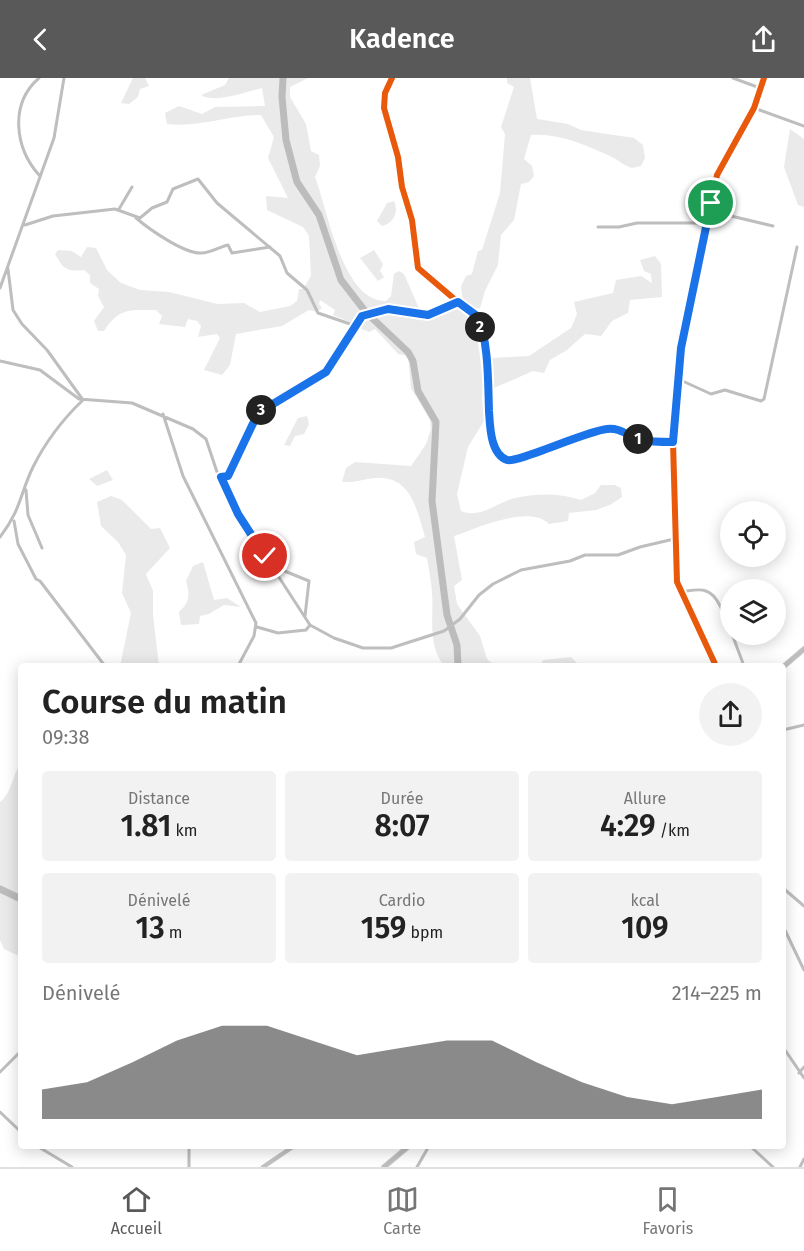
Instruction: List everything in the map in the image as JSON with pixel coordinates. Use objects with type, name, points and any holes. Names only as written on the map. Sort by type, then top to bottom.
[{"type":"main road","points":[[786,664],[804,649]]},
{"type":"main road","points":[[384,1167],[405,1149]]},
{"type":"street","points":[[39,78],[25,96],[18,121],[26,156],[39,176]]},
{"type":"street","points":[[0,288],[25,225],[39,176],[54,138],[64,78]]},
{"type":"street","points":[[392,78],[385,93],[384,108],[412,220],[417,264],[421,272],[479,320],[489,385],[492,435],[503,458],[519,459],[574,436],[608,428],[618,429],[645,441],[673,442]]},
{"type":"street","points":[[733,78],[761,89]]},
{"type":"street","points":[[715,663],[680,592],[675,567],[673,442],[676,378],[717,176],[754,108],[764,78]]},
{"type":"street","points":[[754,108],[804,126]]},
{"type":"street","points":[[136,218],[167,202],[171,191],[177,187],[198,179],[217,203],[280,256],[289,276],[307,290],[318,313],[356,326]]},
{"type":"street","points":[[119,208],[132,187]]},
{"type":"street","points":[[25,225],[53,216],[119,208],[168,240],[195,253],[206,253],[228,245],[232,253],[271,248]]},
{"type":"street","points":[[710,211],[773,226]]},
{"type":"street","points":[[598,227],[613,228],[637,223],[706,223]]},
{"type":"street","points":[[676,378],[711,394],[724,390],[761,401],[764,399],[797,247]]},
{"type":"street","points":[[8,269],[13,310],[22,324],[47,350],[83,400]]},
{"type":"street","points":[[221,477],[228,476],[258,413],[326,372],[362,316],[376,311],[393,310],[424,315],[458,302]]},
{"type":"street","points":[[0,361],[36,368],[73,396],[83,400],[132,403],[163,414],[206,438],[238,514],[310,625],[354,646],[382,649],[401,646],[444,631],[460,619],[490,586],[521,570],[570,561],[585,555],[618,555],[674,539]]},
{"type":"street","points":[[0,537],[14,520],[33,466],[55,430],[83,400]]},
{"type":"street","points":[[163,414],[183,476],[257,627]]},
{"type":"street","points":[[26,488],[28,515],[42,548]]},
{"type":"street","points":[[14,520],[18,544],[36,579],[40,581],[103,663]]},
{"type":"street","points":[[265,556],[282,570],[309,581],[305,617]]},
{"type":"street","points":[[680,592],[702,590],[710,593],[720,610]]},
{"type":"street","points":[[257,627],[287,634],[306,630],[310,625]]},
{"type":"street","points":[[239,663],[257,627]]},
{"type":"street","points":[[736,645],[743,663]]},
{"type":"street","points":[[786,729],[804,725]]},
{"type":"street","points":[[786,891],[804,906]]},
{"type":"street","points":[[786,932],[804,970]]},
{"type":"street","points":[[786,1052],[804,1078]]},
{"type":"street","points":[[0,1072],[18,1054]]},
{"type":"street","points":[[799,1073],[804,1067]]},
{"type":"street","points":[[0,1112],[18,1129]]},
{"type":"street","points":[[42,1149],[72,1167]]},
{"type":"street","points":[[189,1149],[189,1167]]},
{"type":"street","points":[[263,1167],[290,1149]]},
{"type":"street","points":[[417,1167],[427,1149]]},
{"type":"street","points":[[753,1149],[773,1167]]},
{"type":"street","points":[[800,1167],[804,1159]]},
{"type":"shaded area","points":[[133,78],[145,78],[149,86],[140,89],[138,97],[129,104],[121,103]]},
{"type":"shaded area","points":[[229,78],[308,78],[290,87],[290,97],[306,124],[311,151],[319,155],[320,166],[315,177],[338,251],[347,270],[358,286],[371,297],[386,301],[391,296],[394,274],[399,271],[404,274],[421,313],[377,308],[362,313],[352,323],[333,315],[335,310],[320,300],[319,304],[322,308],[317,312],[309,310],[282,326],[236,334],[230,365],[222,375],[204,370],[220,338],[217,334],[198,337],[201,326],[197,321],[188,319],[185,327],[159,324],[162,316],[156,310],[133,310],[120,314],[104,331],[98,331],[94,321],[104,307],[98,296],[99,289],[90,283],[90,275],[84,270],[69,270],[63,266],[55,254],[58,250],[72,251],[81,257],[87,247],[96,248],[107,270],[121,283],[140,290],[169,292],[217,304],[244,303],[260,312],[290,306],[297,301],[299,289],[303,289],[311,276],[309,236],[303,227],[267,210],[266,196],[288,198],[268,158],[274,137],[261,115],[190,124],[167,124],[165,113],[179,106],[202,114],[215,107],[265,106],[262,88],[222,98],[201,95],[225,85]]},
{"type":"shaded area","points":[[507,78],[530,78],[537,119],[568,124],[581,130],[634,138],[643,145],[645,158],[641,166],[632,168],[592,148],[572,141],[552,136],[531,135],[524,159],[532,166],[534,176],[529,182],[521,184],[514,220],[501,235],[498,265],[485,291],[480,308],[473,309],[463,302],[461,286],[466,276],[472,274],[478,251],[482,250],[500,193],[505,134],[501,127],[514,87],[507,83]]},
{"type":"shaded area","points":[[790,129],[804,139],[804,207],[798,205],[784,167]]},
{"type":"shaded area","points":[[394,201],[396,209],[394,216],[390,222],[382,226],[377,221],[387,203]]},
{"type":"shaded area","points":[[374,250],[383,264],[380,271],[384,277],[378,281],[360,258]]},
{"type":"shaded area","points":[[655,256],[661,264],[662,297],[630,300],[628,313],[612,321],[601,336],[585,334],[567,350],[550,360],[544,373],[533,371],[494,388],[489,358],[529,356],[571,328],[577,314],[574,302],[613,293],[616,280],[641,276],[652,283],[651,274],[644,271],[640,260]]},
{"type":"shaded area","points":[[458,307],[477,325],[486,381],[482,396],[484,421],[468,447],[457,494],[461,511],[482,512],[508,500],[532,495],[548,494],[581,500],[595,493],[601,485],[615,485],[621,488],[622,497],[610,505],[596,510],[569,513],[568,521],[549,524],[540,518],[516,517],[489,523],[454,536],[462,580],[454,586],[457,604],[480,636],[487,659],[492,663],[442,663],[439,658],[433,640],[432,592],[427,558],[416,554],[414,542],[425,537],[415,506],[405,488],[387,479],[342,482],[346,468],[355,462],[411,466],[426,444],[431,429],[430,420],[411,388],[408,356],[398,354],[375,329],[369,332],[359,328],[360,320],[375,311],[428,319]]},
{"type":"shaded area","points":[[307,416],[309,424],[304,434],[295,436],[290,446],[284,445],[298,418]]},
{"type":"shaded area","points":[[107,470],[113,480],[97,486],[89,479]]},
{"type":"shaded area","points":[[111,496],[122,500],[151,529],[160,528],[170,548],[146,574],[153,591],[153,615],[159,663],[121,663],[131,613],[122,593],[126,555],[118,542],[101,526],[97,502]]},
{"type":"shaded area","points":[[203,562],[214,600],[227,598],[241,607],[224,605],[209,614],[200,616],[199,624],[181,625],[179,612],[188,598],[186,581],[193,566]]},
{"type":"shaded area","points":[[571,657],[577,663],[542,663],[543,660]]},
{"type":"shaded area","points":[[18,769],[18,956],[4,949],[0,940],[0,802],[7,794]]},
{"type":"waterway","points":[[283,78],[282,97],[286,140],[297,182],[319,215],[341,280],[365,311]]},
{"type":"waterway","points":[[371,317],[408,352],[413,361],[418,391],[436,422],[432,501],[447,615],[457,645],[458,663]]},
{"type":"waterway","points":[[0,889],[18,898]]},
{"type":"cycle path","points":[[392,78],[385,93],[384,108],[412,220],[418,268],[479,320],[487,375],[491,433],[501,455],[509,460],[521,459],[574,437],[607,428],[646,440],[673,442]]},
{"type":"cycle path","points":[[715,663],[677,582],[673,442],[676,378],[717,175],[754,108],[764,78]]},
{"type":"route","points":[[265,556],[238,514],[221,477],[228,476],[253,421],[261,409],[326,372],[353,333],[358,320],[370,312],[388,309],[424,315],[432,314],[458,302],[477,316],[487,369],[492,435],[499,454],[503,458],[519,459],[574,436],[608,428],[618,429],[645,441],[673,442],[676,378],[711,203]]}]
